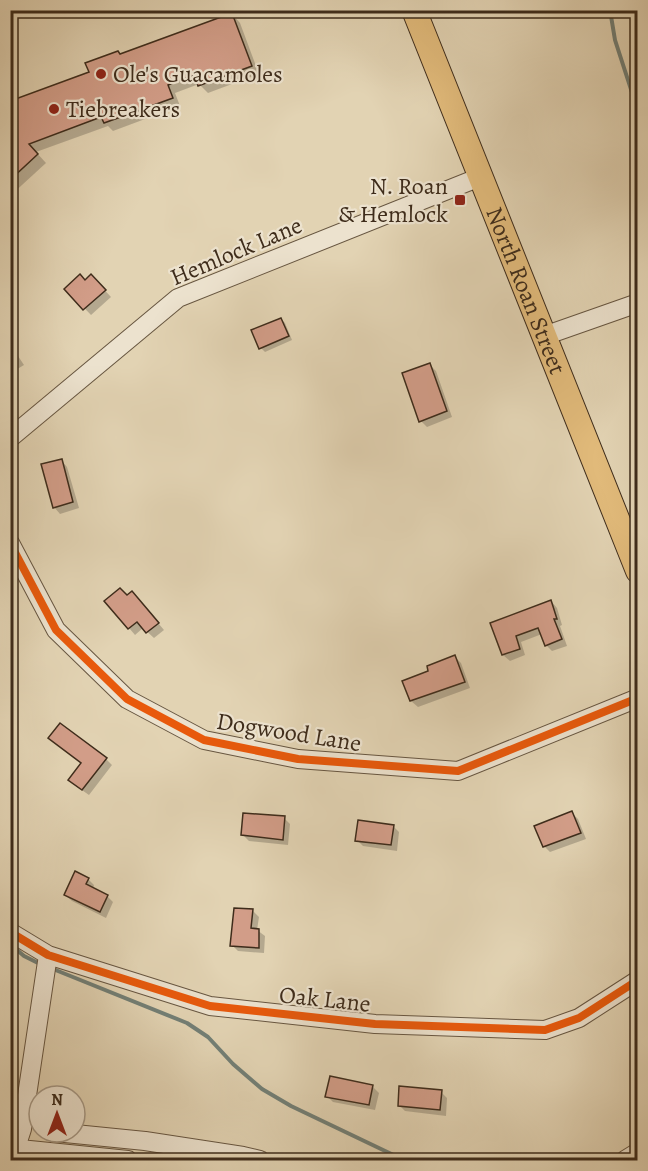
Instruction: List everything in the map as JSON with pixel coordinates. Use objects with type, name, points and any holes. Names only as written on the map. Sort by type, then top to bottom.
[{"type":"main road","name":"North Roan Street","points":[[414,10],[638,571]]},
{"type":"street","name":"Hemlock Lane","points":[[10,438],[178,298],[480,177]]},
{"type":"street","points":[[544,336],[638,303]]},
{"type":"street","name":"Dogwood Lane","points":[[10,543],[56,630],[128,699],[204,740],[298,759],[458,771],[638,698]]},
{"type":"street","name":"Oak Lane","points":[[10,932],[48,955],[210,1006],[375,1024],[545,1030],[579,1018],[638,980]]},
{"type":"street","points":[[48,955],[24,1129],[13,1152],[128,1161]]},
{"type":"street","points":[[87,1135],[145,1141],[243,1156],[261,1161]]},
{"type":"street","points":[[625,1161],[638,1152]]},
{"type":"building","points":[[232,13],[252,66],[198,86],[194,75],[168,85],[173,98],[104,123],[101,117],[29,144],[38,154],[10,180],[10,101],[89,72],[85,63],[118,51],[120,54]]},
{"type":"building","points":[[80,274],[85,280],[91,274],[106,290],[83,310],[64,289]]},
{"type":"building","points":[[281,318],[289,336],[259,349],[251,330]]},
{"type":"building","points":[[430,363],[447,411],[419,422],[402,373]]},
{"type":"building","points":[[62,459],[73,502],[53,508],[41,464]]},
{"type":"building","points":[[120,588],[127,595],[132,591],[159,623],[146,633],[137,622],[128,629],[104,601]]},
{"type":"building","points":[[551,600],[557,619],[554,619],[562,639],[545,646],[538,628],[516,636],[520,649],[502,655],[490,623]]},
{"type":"building","points":[[455,655],[465,682],[410,701],[402,681],[428,671],[427,666]]},
{"type":"building","points":[[60,723],[107,758],[82,790],[68,780],[81,763],[48,738]]},
{"type":"building","points":[[572,811],[581,833],[543,847],[534,826]]},
{"type":"building","points":[[243,813],[285,816],[283,840],[241,835]]},
{"type":"building","points":[[358,820],[394,825],[391,845],[355,841]]},
{"type":"building","points":[[75,871],[89,878],[86,884],[108,895],[100,912],[64,895]]},
{"type":"building","points":[[234,908],[253,909],[251,928],[259,929],[259,948],[230,946]]},
{"type":"building","points":[[330,1076],[373,1085],[369,1105],[325,1097]]},
{"type":"building","points":[[399,1086],[442,1090],[440,1110],[398,1106]]},
{"type":"waterway","points":[[610,10],[615,40],[638,111]]},
{"type":"waterway","points":[[10,944],[24,956],[40,964]]},
{"type":"waterway","points":[[53,969],[187,1023],[208,1037],[233,1064],[262,1089],[291,1106],[404,1160]]},
{"type":"cycle path","points":[[10,543],[56,630],[127,699],[204,740],[298,759],[458,771],[638,698]]},
{"type":"cycle path","points":[[10,932],[48,955],[210,1006],[375,1024],[545,1030],[579,1018],[638,980]]},
{"type":"place","name":"Ole's Guacamoles","points":[[101,74]]},
{"type":"place","name":"Tiebreakers","points":[[54,109]]},
{"type":"place","name":"N. Roan & Hemlock","points":[[460,200]]}]
